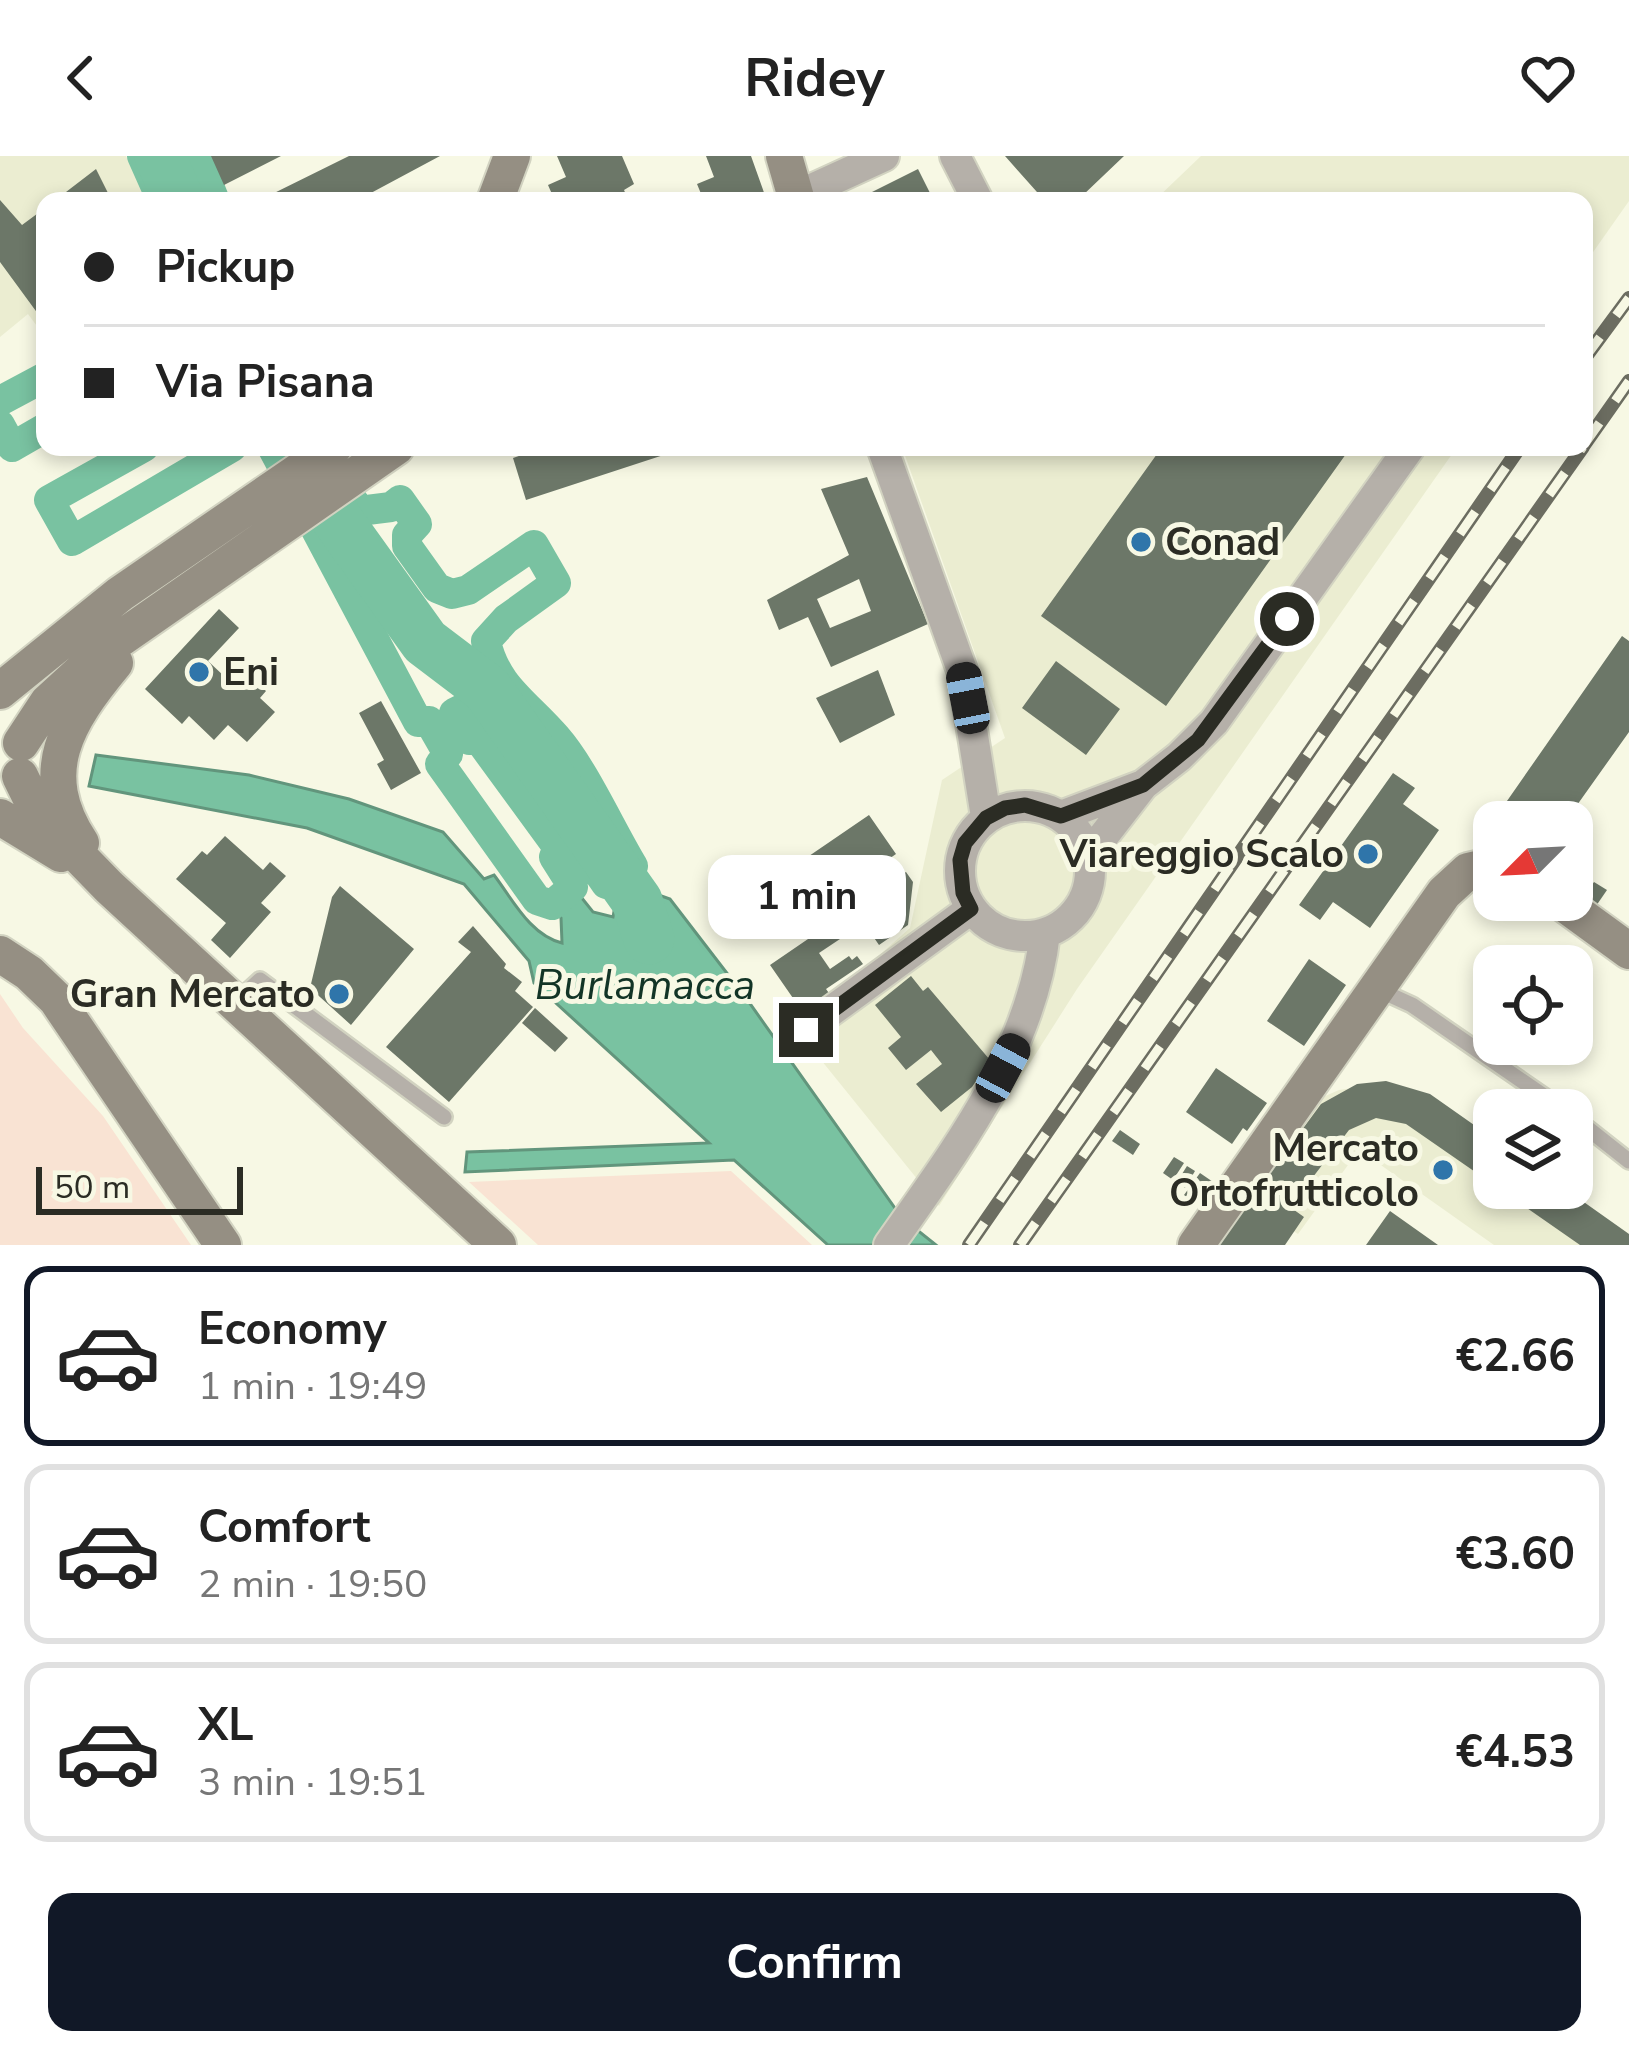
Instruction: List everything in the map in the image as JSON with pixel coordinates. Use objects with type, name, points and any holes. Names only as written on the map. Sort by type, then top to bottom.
[{"type":"street","points":[[784,156],[796,192]]},
{"type":"street","points":[[812,192],[884,156]]},
{"type":"street","points":[[955,156],[973,192]]},
{"type":"street","points":[[14,776],[48,702],[67,682],[153,617],[325,456]]},
{"type":"street","points":[[881,456],[956,649],[973,723],[986,818]]},
{"type":"street","points":[[1088,856],[1143,785],[1214,722],[1404,456]]},
{"type":"street","points":[[0,691],[120,594],[273,508],[381,457]]},
{"type":"street","points":[[109,887],[60,802],[60,754],[81,707],[153,617]]},
{"type":"street","points":[[0,707],[15,725],[14,776],[39,815],[109,887],[498,1245]]},
{"type":"street","points":[[973,723],[1002,776],[1025,805]]},
{"type":"street","points":[[1061,816],[1143,785]]},
{"type":"street","points":[[1025,805],[1061,816],[1079,835],[1088,856],[1089,880],[1082,903],[1066,922],[1045,933],[1004,934],[971,909],[963,893],[960,860],[965,843],[986,818],[1005,808],[1025,805]]},
{"type":"street","points":[[0,817],[109,887]]},
{"type":"street","points":[[1196,1245],[1451,884],[1473,870]]},
{"type":"street","points":[[806,1030],[971,909]]},
{"type":"street","points":[[1588,921],[1629,951]]},
{"type":"street","points":[[890,1245],[1015,1044],[1045,933]]},
{"type":"street","points":[[0,954],[56,999],[223,1245]]},
{"type":"lane","points":[[234,1004],[260,980],[444,1118]]},
{"type":"lane","points":[[1377,989],[1412,1005],[1534,1089]]},
{"type":"lane","points":[[1593,1133],[1629,1161]]},
{"type":"shaded area","points":[[0,156],[126,156],[144,192],[36,192],[36,325],[28,314],[0,337]]},
{"type":"shaded area","points":[[1201,156],[1629,156],[1629,201],[1593,252],[1593,192],[1163,192]]},
{"type":"shaded area","points":[[905,456],[1451,456],[1077,989],[939,1206],[796,1029],[910,928],[942,780],[1005,738]]},
{"type":"shaded area","points":[[0,994],[23,1028],[103,1116],[191,1245],[0,1245]]},
{"type":"shaded area","name":"Mercato Ortofrutticolo","points":[[1366,1086],[1473,1140],[1473,1209],[1573,1209],[1622,1245],[1494,1245],[1368,1156],[1348,1165],[1298,1234],[1287,1227],[1210,1245],[1316,1100]]},
{"type":"shaded area","points":[[731,1171],[812,1245],[538,1245],[469,1182]]},
{"type":"water","name":"Burlamacca","points":[[96,755],[249,775],[349,799],[443,832],[484,879],[494,875],[531,925],[562,943],[561,918],[552,905],[573,887],[593,912],[613,917],[616,900],[606,884],[633,866],[653,893],[670,899],[746,998],[902,1218],[936,1245],[828,1245],[734,1160],[465,1172],[467,1152],[709,1143],[534,983],[529,961],[464,884],[307,828],[89,786]]},
{"type":"building","points":[[211,156],[281,156],[224,185]]},
{"type":"building","points":[[349,156],[440,156],[373,192],[276,192]]},
{"type":"building","points":[[557,156],[622,156],[634,184],[625,192],[551,192],[548,185],[566,177]]},
{"type":"building","points":[[706,156],[751,156],[764,192],[700,192],[697,184],[714,177]]},
{"type":"building","points":[[1005,156],[1124,156],[1086,192],[1037,192]]},
{"type":"building","points":[[96,169],[108,192],[66,192]]},
{"type":"building","points":[[918,169],[930,192],[872,192]]},
{"type":"building","points":[[0,200],[22,225],[36,215],[36,311],[0,262]]},
{"type":"building","points":[[519,456],[661,456],[526,500],[513,458]]},
{"type":"building","points":[[1156,456],[1345,456],[1166,706],[1041,616]]},
{"type":"building","points":[[867,477],[928,624],[831,667],[808,617],[779,630],[767,600],[849,555],[821,489]],"holes":[[[859,579],[871,611],[830,628],[817,599]]]},
{"type":"building","points":[[219,609],[239,628],[208,661],[225,677],[238,664],[266,691],[260,698],[275,712],[247,742],[228,725],[214,740],[189,716],[182,724],[145,689]]},
{"type":"building","points":[[1622,636],[1629,641],[1629,732],[1580,801],[1507,801]]},
{"type":"building","points":[[1056,661],[1120,709],[1086,755],[1022,708]]},
{"type":"building","points":[[878,670],[895,715],[840,743],[816,698]]},
{"type":"building","points":[[381,701],[421,773],[391,790],[377,764],[384,760],[359,713]]},
{"type":"building","name":"Viareggio Scalo","points":[[1393,773],[1415,788],[1403,804],[1439,830],[1370,928],[1333,902],[1320,920],[1299,905]]},
{"type":"building","points":[[869,815],[896,854],[798,922],[771,882]]},
{"type":"building","points":[[225,836],[263,870],[270,862],[286,876],[261,903],[271,912],[230,958],[211,940],[226,923],[176,879],[202,851],[207,855]]},
{"type":"building","points":[[906,872],[913,882],[908,925],[879,945],[864,923],[819,953],[830,969],[849,956],[852,960],[857,956],[863,964],[826,989],[831,996],[804,1014],[770,965]],"holes":[[[894,897],[903,912],[903,927],[883,937],[872,919],[878,915],[875,910]]]},
{"type":"building","points":[[1593,883],[1607,890],[1596,906],[1593,904]]},
{"type":"building","points":[[340,886],[414,949],[351,1025],[310,988],[332,897]]},
{"type":"building","points":[[473,926],[506,964],[504,968],[522,982],[515,991],[533,1007],[449,1102],[386,1047],[471,952],[458,942]]},
{"type":"building","points":[[1309,959],[1346,985],[1304,1046],[1267,1021]]},
{"type":"building","points":[[911,976],[923,991],[928,987],[990,1060],[972,1087],[941,1112],[916,1084],[942,1064],[931,1050],[906,1070],[888,1048],[901,1037],[875,1005]]},
{"type":"building","points":[[535,1008],[568,1038],[555,1052],[522,1023]]},
{"type":"building","points":[[1216,1068],[1267,1103],[1232,1144],[1186,1112]]},
{"type":"building","points":[[1386,1081],[1430,1094],[1473,1124],[1473,1170],[1406,1124],[1376,1118],[1349,1130],[1290,1207],[1304,1217],[1285,1245],[1217,1245],[1321,1104],[1357,1084]]},
{"type":"building","points":[[1120,1130],[1140,1144],[1133,1155],[1112,1141]]},
{"type":"building","points":[[1174,1157],[1184,1163],[1173,1180],[1163,1173]]},
{"type":"building","points":[[1187,1166],[1195,1171],[1185,1188],[1177,1182]]},
{"type":"building","points":[[1200,1173],[1216,1184],[1201,1207],[1184,1195]]},
{"type":"building","points":[[1528,1209],[1593,1209],[1629,1234],[1629,1245],[1580,1245]]},
{"type":"building","points":[[1390,1211],[1438,1245],[1366,1245]]},
{"type":"waterway","name":"Burlamacca","points":[[142,156],[158,192]]},
{"type":"waterway","name":"Burlamacca","points":[[160,156],[175,192]]},
{"type":"waterway","name":"Burlamacca","points":[[197,156],[211,192]]},
{"type":"waterway","name":"Burlamacca","points":[[0,401],[36,382]]},
{"type":"waterway","name":"Burlamacca","points":[[0,425],[12,447],[36,433]]},
{"type":"waterway","name":"Burlamacca","points":[[128,456],[49,500],[72,541],[217,456]]},
{"type":"waterway","name":"Burlamacca","points":[[277,456],[418,722],[429,721],[448,754],[440,764],[537,900],[552,905],[573,887],[554,857],[561,852],[477,737],[469,740],[454,713],[472,704],[495,724],[606,884],[633,866],[566,750],[514,694],[490,657],[486,641],[506,619],[556,583],[534,545],[468,590],[452,594],[437,588],[407,546],[407,535],[417,524],[400,500],[391,507],[359,511],[332,463]]},
{"type":"waterway","name":"Burlamacca","points":[[291,456],[425,642],[487,689],[637,901],[649,939]]},
{"type":"railway","points":[[1593,347],[1629,298]]},
{"type":"railway","points":[[1593,432],[1629,381]]},
{"type":"railway","points":[[969,1245],[1514,456]]},
{"type":"railway","points":[[1020,1245],[1577,456]]},
{"type":"place","name":"Conad","points":[[1141,542]]},
{"type":"place","name":"Eni","points":[[199,672]]},
{"type":"place","name":"Viareggio Scalo","points":[[1368,854]]},
{"type":"place","name":"Gran Mercato","points":[[339,994]]},
{"type":"place","name":"Mercato Ortofrutticolo","points":[[1443,1170]]},
{"type":"route","points":[[806,1030],[971,909],[963,893],[960,860],[965,843],[986,818],[1025,805],[1061,816],[1143,785],[1214,722],[1287,619]]}]
